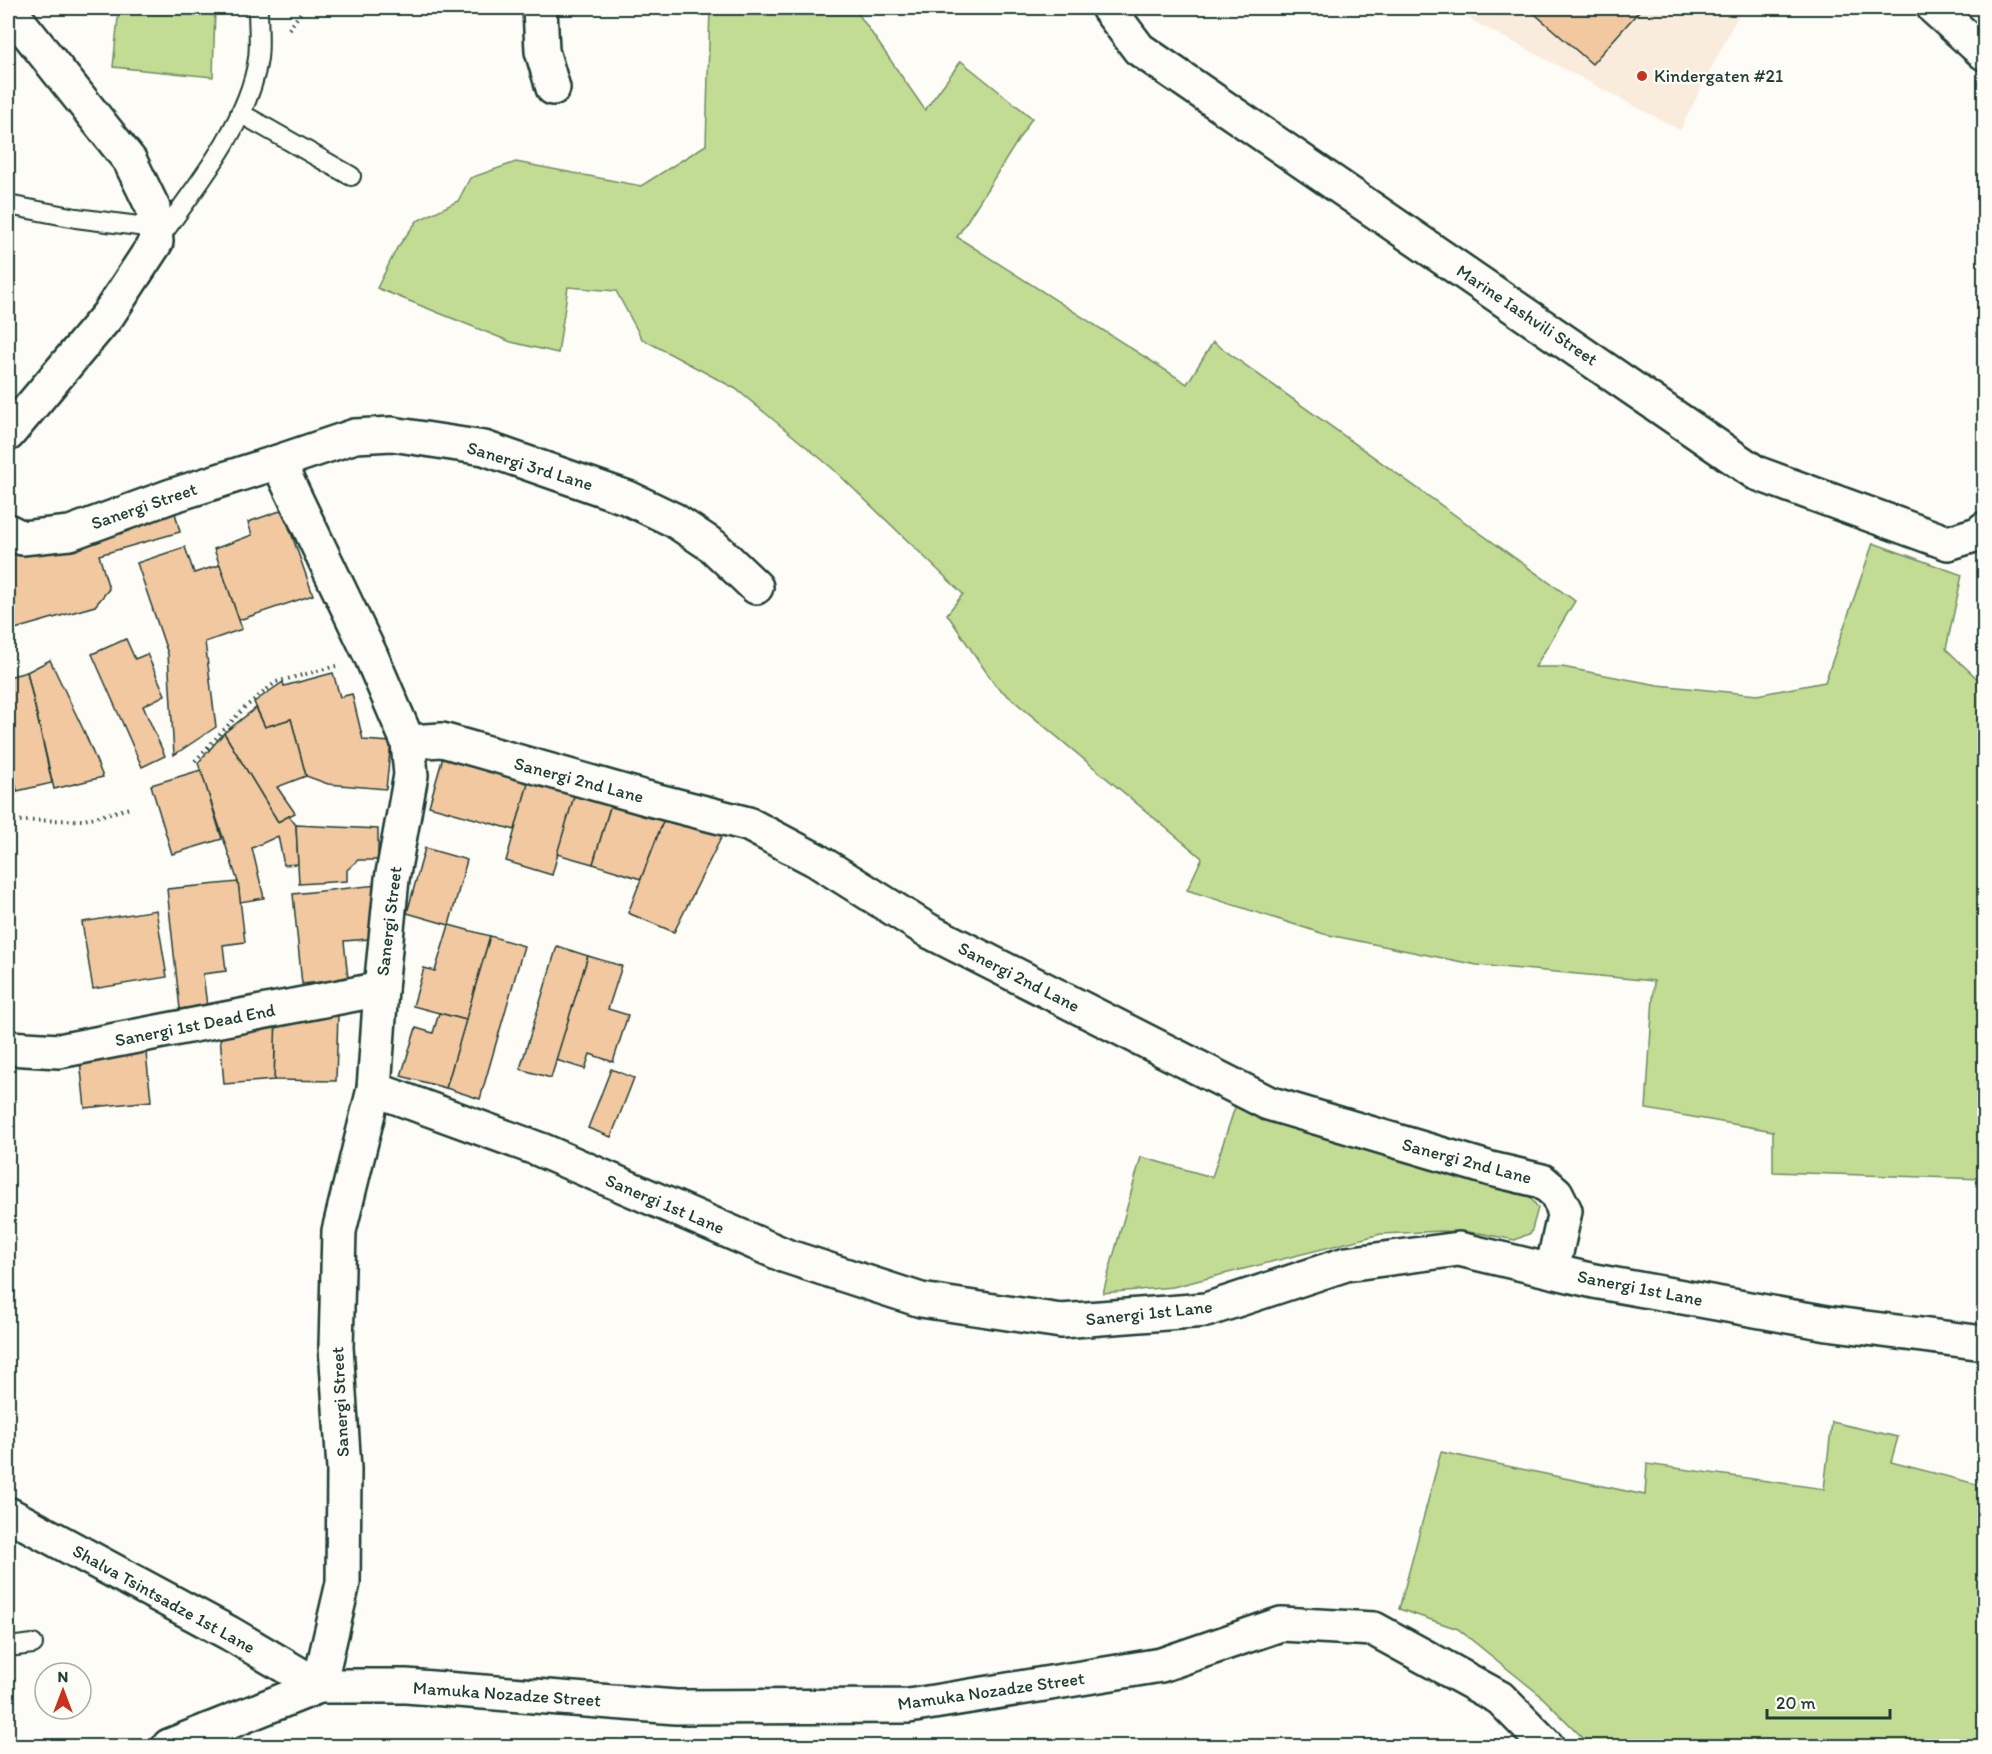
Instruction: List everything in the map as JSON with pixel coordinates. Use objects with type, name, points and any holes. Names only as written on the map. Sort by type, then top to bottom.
[{"type":"street","points":[[8,8],[130,160],[153,208],[155,235],[108,315],[8,435]]},
{"type":"street","points":[[540,8],[542,51],[553,88]]},
{"type":"street","name":"Marine Iashvili Street","points":[[1108,8],[1138,49],[1756,472],[1948,543],[1984,529]]},
{"type":"street","points":[[1934,8],[1984,53]]},
{"type":"street","name":"Sanergi 3rd Lane","points":[[278,462],[355,436],[392,434],[484,448],[628,498],[674,520],[714,546],[756,587]]},
{"type":"street","name":"Sanergi Street","points":[[8,531],[22,538],[70,532],[171,496],[278,462],[371,656],[408,742],[411,775],[392,879],[374,1089],[339,1232],[336,1347],[344,1468],[343,1583],[319,1686]]},
{"type":"street","name":"Sanergi 2nd Lane","points":[[408,742],[442,740],[624,792],[748,824],[816,860],[929,931],[1268,1103],[1491,1170],[1542,1181],[1556,1193],[1565,1211],[1552,1271]]},
{"type":"street","name":"Sanergi 1st Dead End","points":[[8,1047],[59,1051],[381,989]]},
{"type":"street","name":"Sanergi 1st Lane","points":[[374,1089],[540,1150],[786,1256],[921,1300],[1061,1321],[1206,1311],[1346,1264],[1460,1249],[1594,1281],[1827,1323],[1984,1343]]},
{"type":"street","name":"Shalva Tsintsadze 1st Lane","points":[[8,1514],[229,1633],[319,1686]]},
{"type":"street","name":"Mamuka Nozadze Street","points":[[319,1686],[406,1686],[676,1707],[909,1706],[1161,1665],[1281,1624],[1374,1629],[1500,1698],[1547,1746]]},
{"type":"street","points":[[169,1746],[319,1686]]},
{"type":"lane","points":[[8,205],[155,235],[213,163],[248,98],[258,58],[258,8]]},
{"type":"lane","points":[[240,113],[351,176]]},
{"type":"lane","points":[[8,1647],[33,1644]]},
{"type":"path","points":[[195,761],[244,708],[276,682],[371,656]]},
{"type":"path","points":[[8,821],[84,820],[130,808]]},
{"type":"shaded area","name":"Kindergaten #21","points":[[1453,8],[1742,8],[1680,130],[1475,22]]},
{"type":"green space","points":[[119,8],[215,8],[213,77],[113,67]]},
{"type":"green space","points":[[710,8],[855,8],[925,110],[961,61],[1032,118],[957,237],[1187,384],[1213,342],[1575,601],[1535,667],[1562,667],[1658,685],[1757,695],[1825,682],[1873,543],[1962,575],[1946,649],[1984,685],[1984,1179],[1773,1172],[1773,1131],[1646,1109],[1654,981],[1477,965],[1324,934],[1187,890],[1202,858],[995,685],[947,614],[963,594],[832,468],[736,389],[642,339],[616,291],[568,287],[558,353],[511,342],[377,288],[397,248],[417,221],[458,201],[470,178],[516,162],[641,186],[706,145]]},
{"type":"green space","points":[[1237,1101],[1526,1191],[1538,1208],[1531,1233],[1515,1240],[1479,1233],[1443,1231],[1381,1234],[1173,1287],[1103,1293],[1141,1157],[1212,1177]]},
{"type":"green space","points":[[1832,1422],[1898,1437],[1891,1462],[1984,1486],[1984,1746],[1591,1746],[1540,1695],[1458,1629],[1399,1609],[1441,1452],[1645,1495],[1647,1464],[1824,1489]]},
{"type":"building","points":[[1528,8],[1642,8],[1592,64]]},
{"type":"building","points":[[174,509],[180,532],[99,555],[109,589],[95,606],[8,631],[8,556]]},
{"type":"building","points":[[283,510],[313,595],[239,620],[214,549],[252,535],[248,522]]},
{"type":"building","points":[[185,547],[194,573],[220,565],[242,629],[205,642],[216,727],[174,755],[168,654],[137,563]]},
{"type":"building","points":[[126,639],[135,659],[147,654],[165,695],[143,706],[165,756],[142,767],[92,654]]},
{"type":"building","points":[[50,660],[103,777],[54,789],[27,672]]},
{"type":"building","points":[[27,672],[52,783],[17,791],[8,750],[8,677]]},
{"type":"building","points":[[333,673],[340,697],[352,694],[363,740],[391,742],[386,789],[328,784],[306,776],[291,719],[265,727],[254,702],[283,682],[284,686]]},
{"type":"building","points":[[256,708],[265,727],[291,719],[306,776],[277,787],[295,813],[278,822],[224,733]]},
{"type":"building","points":[[224,733],[278,822],[289,816],[296,825],[298,864],[284,865],[278,836],[252,848],[264,898],[240,902],[238,882],[198,763]]},
{"type":"building","points":[[8,750],[17,791],[8,793]]},
{"type":"building","points":[[443,757],[529,780],[515,830],[429,806]]},
{"type":"building","points":[[201,770],[222,839],[172,854],[151,785]]},
{"type":"building","points":[[529,780],[575,793],[552,875],[506,861]]},
{"type":"building","points":[[575,793],[611,804],[593,864],[557,854]]},
{"type":"building","points":[[611,804],[664,819],[641,879],[593,864]]},
{"type":"building","points":[[664,819],[723,834],[674,932],[628,913]]},
{"type":"building","points":[[296,825],[378,829],[378,860],[358,860],[347,870],[347,881],[299,884]]},
{"type":"building","points":[[425,848],[467,860],[449,925],[407,913]]},
{"type":"building","points":[[238,882],[245,942],[223,945],[226,971],[203,974],[207,1006],[180,1009],[167,889]]},
{"type":"building","points":[[377,885],[369,939],[344,941],[348,979],[302,984],[293,894]]},
{"type":"building","points":[[156,910],[167,977],[93,989],[82,922]]},
{"type":"building","points":[[449,925],[490,936],[466,1020],[413,1006],[424,968],[435,971]]},
{"type":"building","points":[[490,936],[524,946],[480,1099],[446,1088]]},
{"type":"building","points":[[557,946],[588,956],[551,1078],[520,1069]]},
{"type":"building","points":[[588,956],[622,966],[608,1009],[628,1015],[613,1062],[590,1054],[585,1069],[556,1060]]},
{"type":"building","points":[[276,1011],[338,1012],[336,1081],[274,1080]]},
{"type":"building","points":[[276,1011],[274,1080],[224,1084],[219,1023]]},
{"type":"building","points":[[439,1013],[466,1020],[446,1088],[401,1076],[416,1028],[433,1033]]},
{"type":"building","points":[[146,1053],[151,1101],[85,1108],[80,1060]]},
{"type":"building","points":[[611,1069],[634,1078],[611,1137],[588,1128]]},
{"type":"place","name":"Kindergaten #21","points":[[1642,76]]}]
